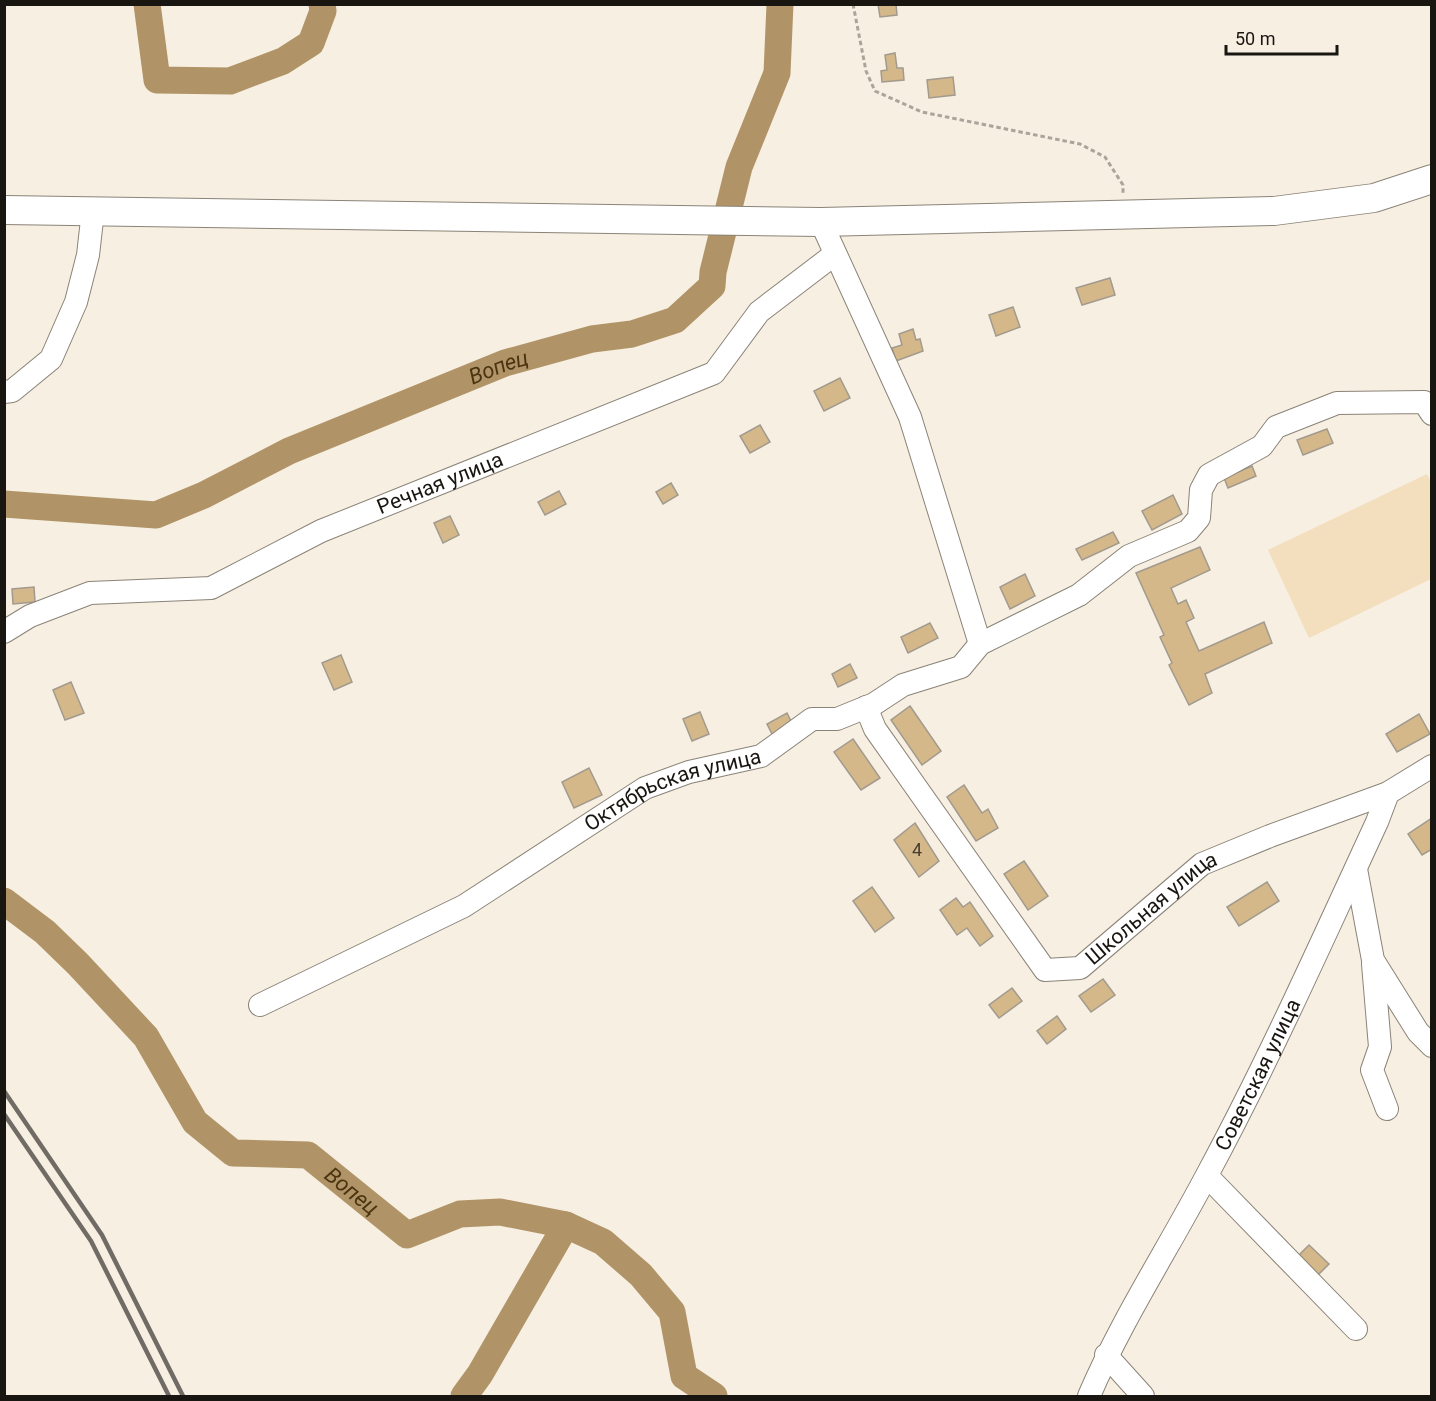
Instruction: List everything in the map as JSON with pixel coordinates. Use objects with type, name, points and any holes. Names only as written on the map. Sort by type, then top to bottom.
[{"type":"main road","points":[[4,210],[809,223],[1274,211],[1374,198],[1431,179]]},
{"type":"street","points":[[4,392],[12,391],[51,359],[76,302],[88,255],[93,211]]},
{"type":"street","points":[[809,223],[835,254],[910,417],[980,644]]},
{"type":"street","name":"Речная улица","points":[[4,632],[30,616],[90,593],[211,588],[321,531],[714,373],[759,312],[835,254]]},
{"type":"street","name":"Октябрьская улица","points":[[260,1005],[464,906],[645,788],[689,772],[761,756],[812,719],[837,718],[866,707],[903,685],[961,667],[980,644],[1079,595],[1129,556],[1188,531],[1199,518],[1201,490],[1209,475],[1263,446],[1276,427],[1337,403],[1424,402],[1431,414]]},
{"type":"street","name":"Школьная улица","points":[[866,707],[875,729],[1045,970],[1080,968],[1202,864],[1270,836],[1388,793]]},
{"type":"street","points":[[1388,793],[1431,766]]},
{"type":"street","name":"Советская улица","points":[[1089,1396],[1107,1355],[1207,1176],[1282,1029],[1388,793]]},
{"type":"street","points":[[1356,868],[1373,960],[1380,1047],[1372,1070],[1387,1109]]},
{"type":"street","points":[[1373,960],[1418,1032],[1431,1046]]},
{"type":"street","points":[[1207,1176],[1356,1329]]},
{"type":"street","points":[[1107,1355],[1143,1396]]},
{"type":"path","points":[[852,4],[866,71],[875,91],[922,112],[1080,144],[1105,157],[1123,185],[1123,215]]},
{"type":"shaded area","points":[[1427,474],[1432,484],[1431,579],[1309,638],[1268,550]]},
{"type":"building","points":[[878,4],[896,4],[897,15],[880,17]]},
{"type":"building","points":[[895,53],[897,68],[903,68],[904,80],[882,82],[881,71],[887,70],[885,55]]},
{"type":"building","points":[[953,77],[955,95],[929,98],[927,80]]},
{"type":"building","points":[[1110,278],[1115,295],[1082,305],[1076,288]]},
{"type":"building","points":[[1013,307],[1020,327],[996,336],[989,315]]},
{"type":"building","points":[[913,329],[916,340],[920,339],[923,351],[896,361],[892,348],[902,345],[899,334]]},
{"type":"building","points":[[840,378],[850,398],[824,411],[814,391]]},
{"type":"building","points":[[760,425],[770,442],[750,453],[740,436]]},
{"type":"building","points":[[1327,429],[1333,443],[1303,455],[1297,440]]},
{"type":"building","points":[[1252,466],[1256,476],[1228,488],[1224,478]]},
{"type":"building","points":[[671,483],[678,495],[663,504],[656,492]]},
{"type":"building","points":[[559,491],[566,504],[545,515],[538,502]]},
{"type":"building","points":[[1173,495],[1182,514],[1152,530],[1142,511]]},
{"type":"building","points":[[450,516],[459,535],[443,543],[434,523]]},
{"type":"building","points":[[1113,532],[1119,543],[1082,560],[1076,549]]},
{"type":"building","points":[[1200,547],[1210,570],[1171,588],[1178,604],[1186,600],[1194,618],[1186,622],[1199,651],[1264,622],[1272,643],[1205,674],[1212,693],[1189,705],[1169,665],[1172,663],[1160,637],[1164,635],[1136,573]]},
{"type":"building","points":[[1025,574],[1035,596],[1010,609],[1000,587]]},
{"type":"building","points":[[34,587],[35,602],[13,604],[12,589]]},
{"type":"building","points":[[930,623],[938,638],[908,653],[901,637]]},
{"type":"building","points":[[341,655],[352,682],[334,690],[322,663]]},
{"type":"building","points":[[850,664],[857,678],[838,687],[832,674]]},
{"type":"building","points":[[71,682],[84,713],[65,720],[53,690]]},
{"type":"building","points":[[910,706],[941,751],[922,765],[891,720]]},
{"type":"building","points":[[700,712],[709,734],[692,741],[683,719]]},
{"type":"building","points":[[787,713],[793,725],[773,736],[767,724]]},
{"type":"building","points":[[1419,714],[1430,734],[1397,752],[1386,734]]},
{"type":"building","points":[[853,739],[880,778],[861,790],[834,752]]},
{"type":"building","points":[[589,768],[602,795],[574,808],[562,782]]},
{"type":"building","points":[[964,785],[982,813],[988,809],[998,828],[976,841],[947,797]]},
{"type":"building","points":[[1432,818],[1432,849],[1422,855],[1408,834]]},
{"type":"building","points":[[915,823],[939,861],[919,877],[894,840]]},
{"type":"building","points":[[1024,861],[1048,896],[1028,910],[1004,874]]},
{"type":"building","points":[[1267,882],[1279,901],[1239,926],[1227,907]]},
{"type":"building","points":[[872,887],[894,918],[875,932],[853,901]]},
{"type":"building","points":[[956,898],[963,907],[970,902],[993,936],[980,946],[967,928],[957,935],[940,910]]},
{"type":"building","points":[[1103,979],[1115,995],[1091,1012],[1079,996]]},
{"type":"building","points":[[1012,988],[1022,1001],[999,1018],[989,1005]]},
{"type":"building","points":[[1057,1016],[1066,1029],[1047,1044],[1037,1031]]},
{"type":"building","points":[[1309,1245],[1329,1264],[1317,1276],[1298,1256]]},
{"type":"waterway","name":"Вопец","points":[[147,4],[157,80],[230,81],[283,61],[311,43],[323,11],[322,4]]},
{"type":"waterway","name":"Вопец","points":[[4,504],[156,515],[204,495],[289,451],[505,363],[592,339],[632,334],[675,320],[712,286],[713,272],[739,167],[777,73],[780,4]]},
{"type":"waterway","name":"Вопец","points":[[4,901],[45,932],[146,1037],[195,1122],[233,1153],[308,1155],[407,1235],[460,1214],[500,1212],[566,1225],[603,1242],[641,1275],[672,1312],[684,1376],[714,1396]]},
{"type":"waterway","points":[[464,1396],[480,1374],[566,1225]]},
{"type":"railway","points":[[4,1091],[102,1235],[183,1396]]},
{"type":"railway","points":[[4,1114],[91,1241],[169,1396]]}]
